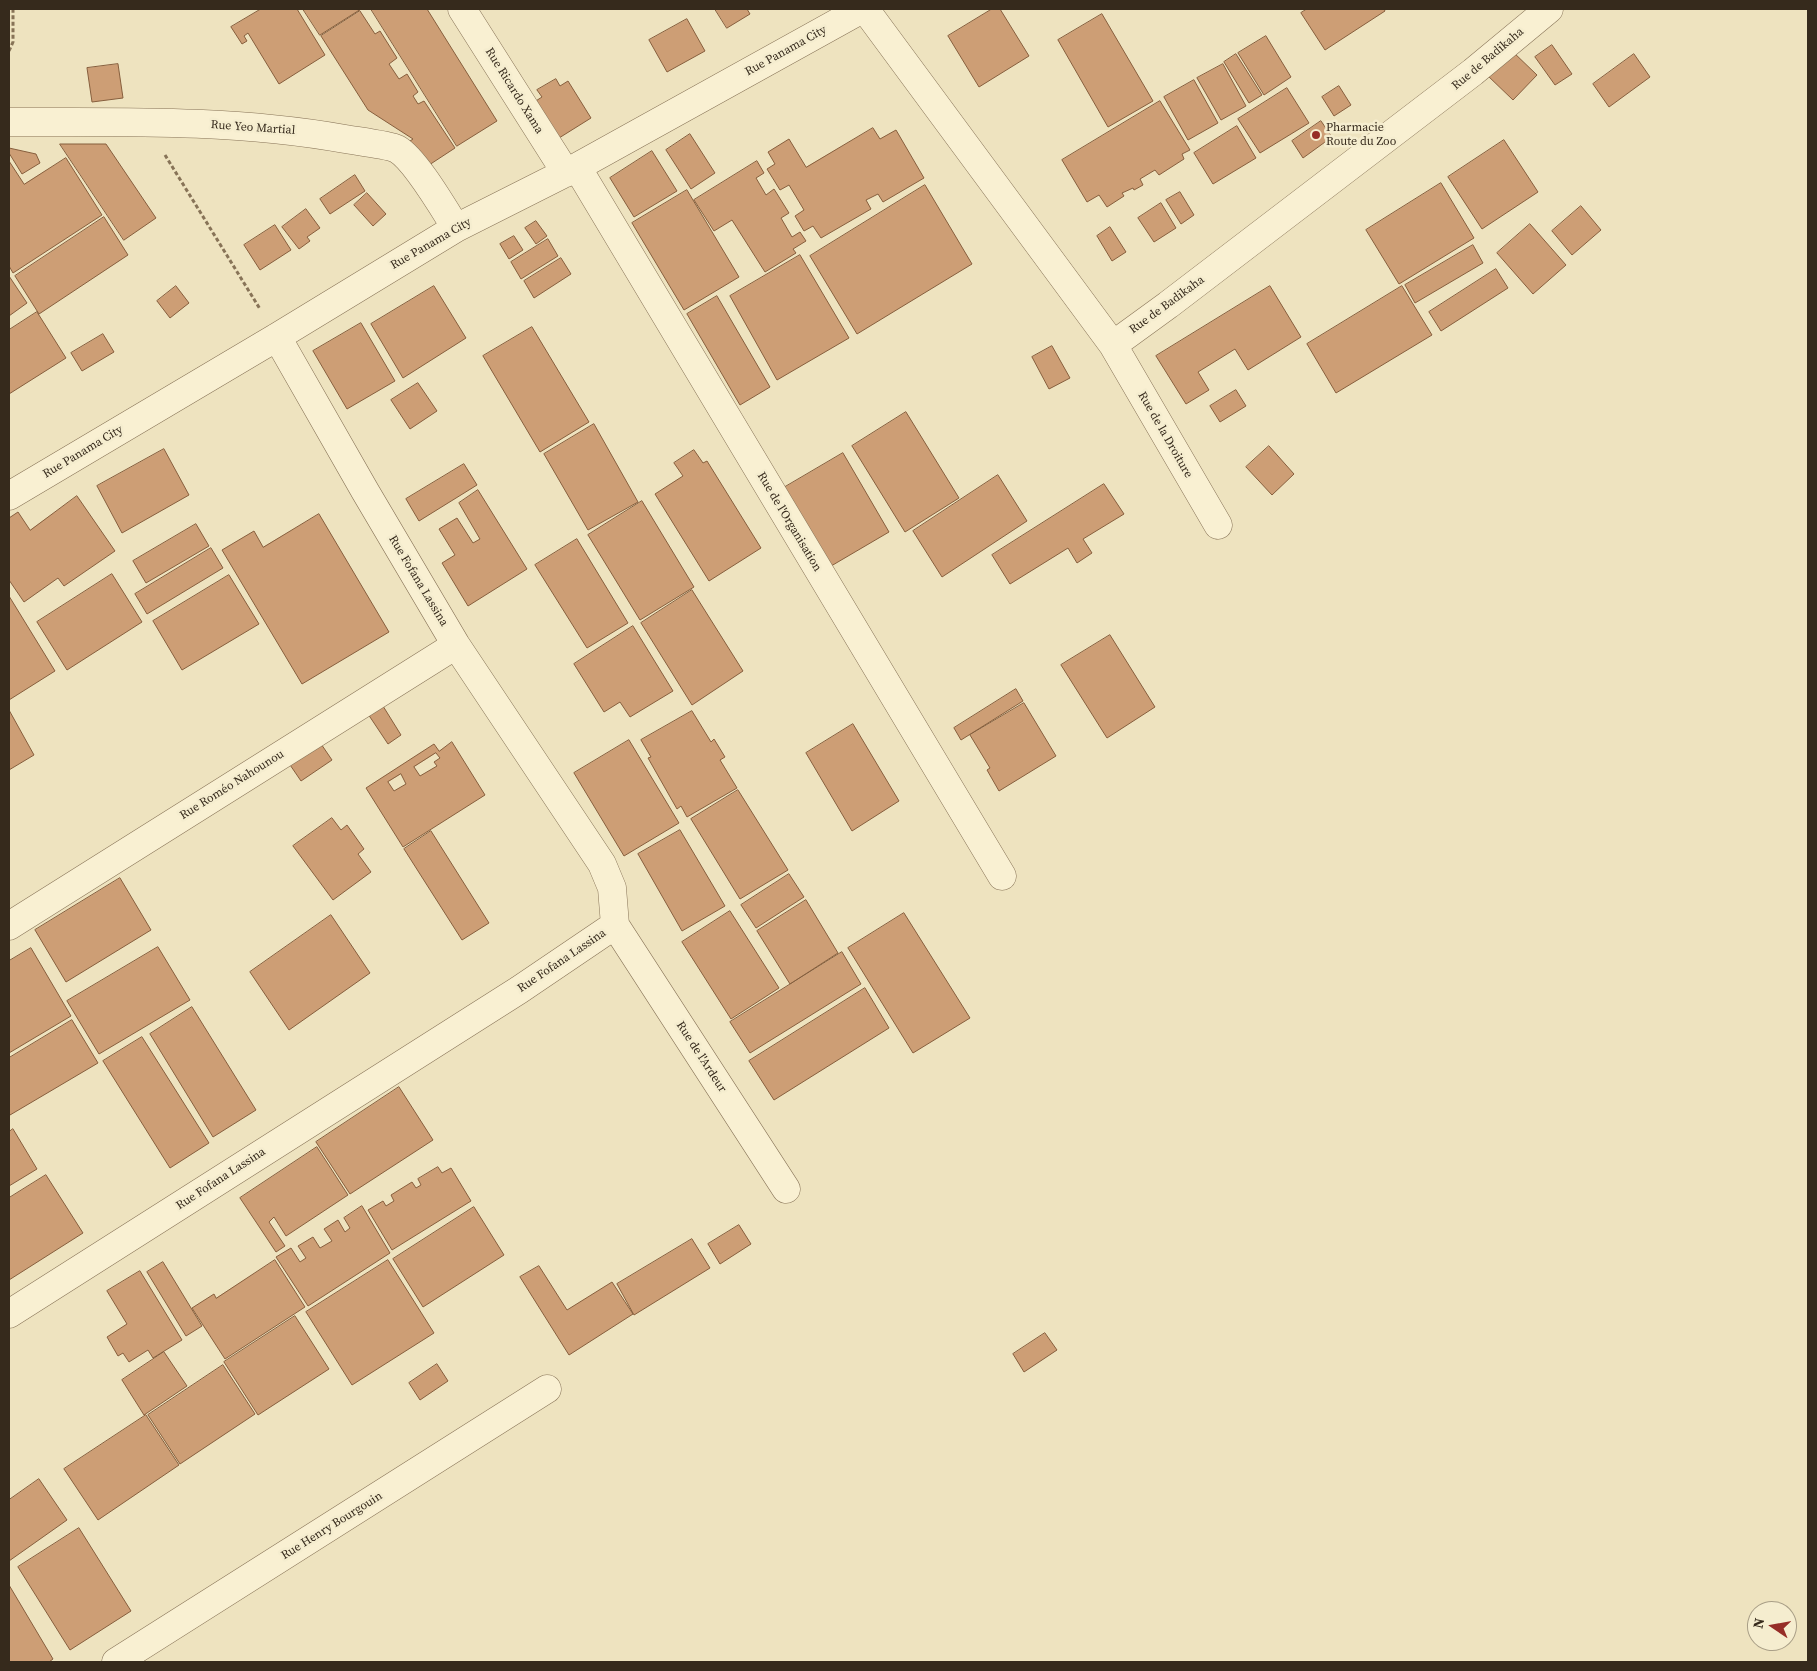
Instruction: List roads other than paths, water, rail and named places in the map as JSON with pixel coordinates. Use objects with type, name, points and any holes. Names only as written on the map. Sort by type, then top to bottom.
[{"type":"street","name":"Rue Ricardo Xama","points":[[462,9],[571,170]]},
{"type":"street","name":"Rue Panama City","points":[[9,496],[278,337],[456,228],[571,170],[864,9]]},
{"type":"street","points":[[864,9],[1113,344]]},
{"type":"street","name":"Rue de Badikaha","points":[[1113,344],[1168,305],[1473,72],[1549,9]]},
{"type":"street","name":"Rue Yeo Martial","points":[[9,122],[254,126],[314,133],[397,149],[414,165],[456,228]]},
{"type":"street","name":"Rue de l'Organisation","points":[[571,170],[1002,876]]},
{"type":"street","name":"Rue Fofana Lassina","points":[[9,1314],[519,990],[615,925],[612,888],[602,864],[456,645],[364,492],[278,337]]},
{"type":"street","name":"Rue de la Droiture","points":[[1113,344],[1218,525]]},
{"type":"street","name":"Rue Roméo Nahounou","points":[[9,926],[456,645]]},
{"type":"street","name":"Rue de l'Ardeur","points":[[615,925],[786,1189]]},
{"type":"street","name":"Rue Henry Bourgouin","points":[[116,1662],[547,1389]]},
{"type":"place","name":"Pharmacie Route du Zoo","points":[[1316,135]]}]
